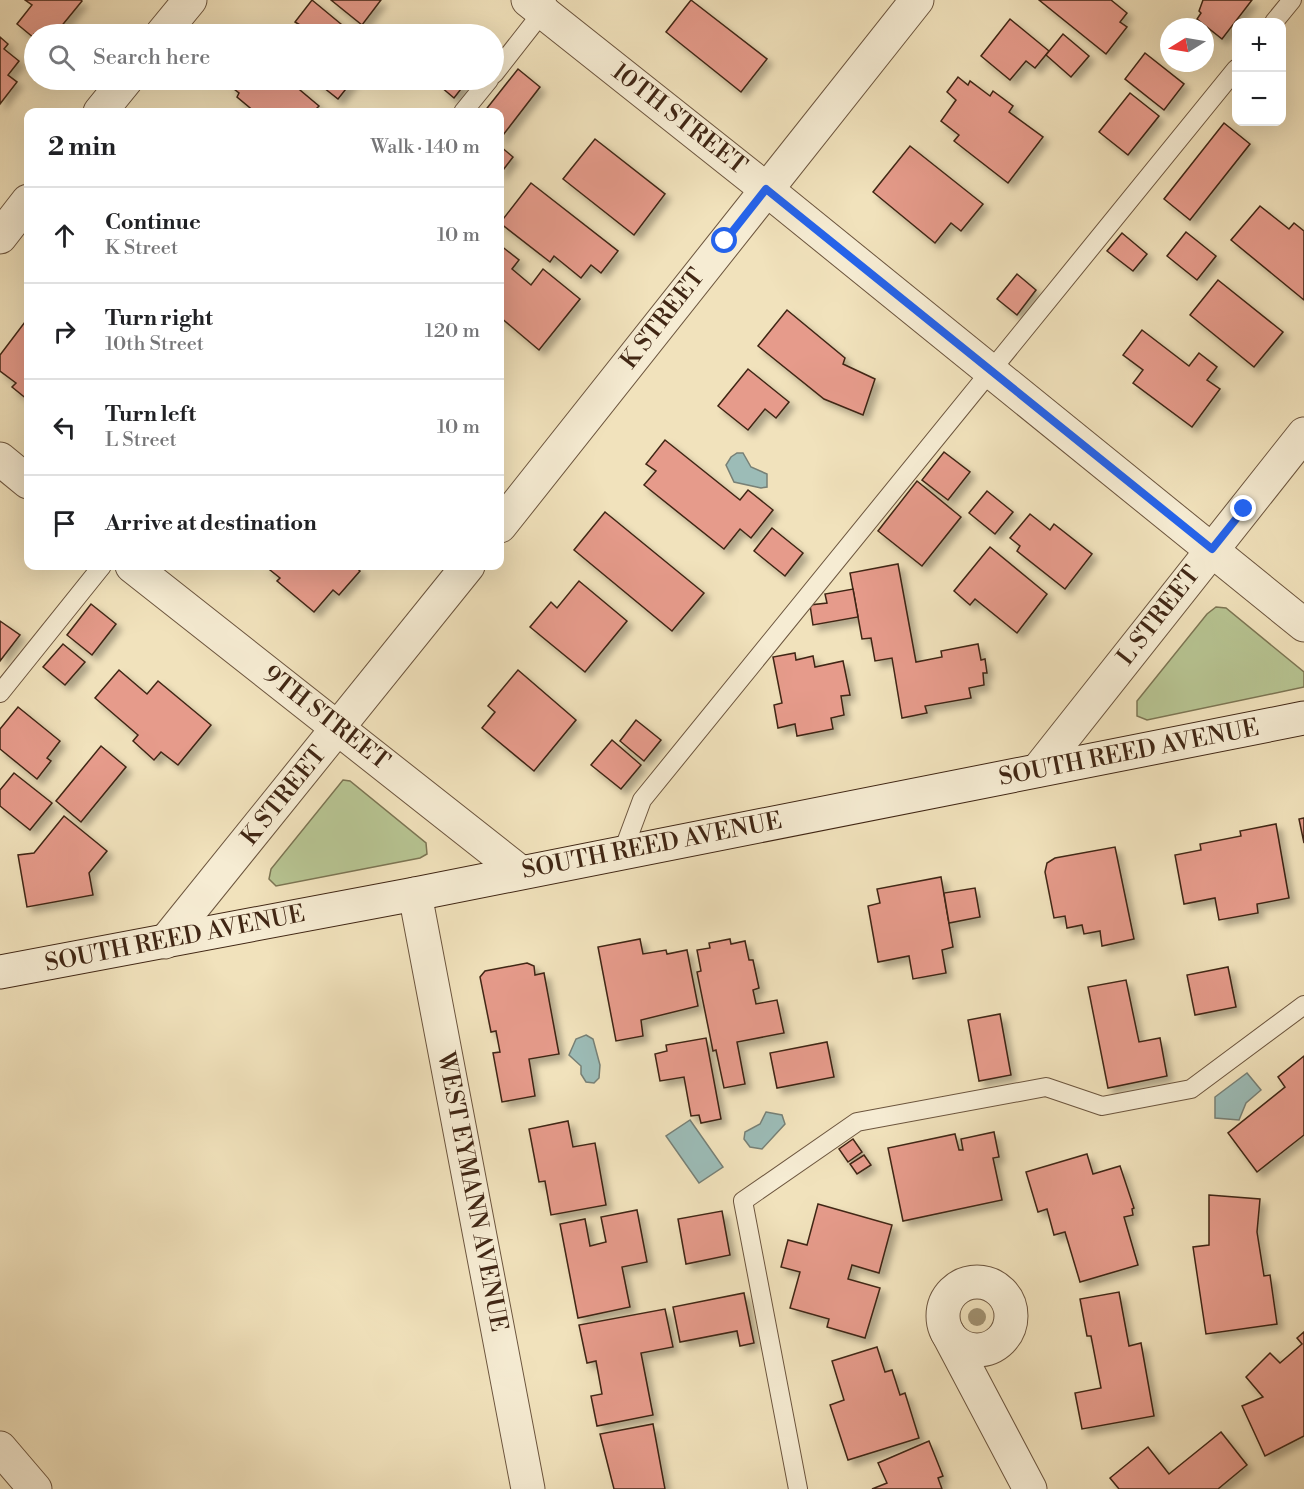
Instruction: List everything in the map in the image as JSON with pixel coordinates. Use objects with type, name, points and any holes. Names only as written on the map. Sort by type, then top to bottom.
[{"type":"street","points":[[170,24],[190,0]]},
{"type":"street","name":"K STREET","points":[[504,521],[917,0]]},
{"type":"street","name":"10TH STREET","points":[[541,4],[1304,625]]},
{"type":"street","points":[[103,108],[118,90]]},
{"type":"street","points":[[0,237],[24,206]]},
{"type":"street","name":"L STREET","points":[[1038,770],[1304,434]]},
{"type":"street","points":[[0,459],[24,479]]},
{"type":"street","name":"9TH STREET","points":[[137,570],[520,872]]},
{"type":"street","name":"K STREET","points":[[165,942],[339,729],[465,570]]},
{"type":"street","name":"SOUTH REED AVENUE","points":[[0,972],[415,894],[1304,718]]},
{"type":"street","name":"WEST EYMANN AVENUE","points":[[415,894],[528,1489]]},
{"type":"street","points":[[986,1404],[982,1391],[982,1373],[988,1358],[1006,1334],[1011,1311],[999,1290],[987,1284],[968,1284],[952,1294],[945,1305],[946,1330],[1030,1489]]},
{"type":"street","points":[[946,1330],[954,1341],[976,1350],[988,1349],[999,1343]]},
{"type":"street","points":[[0,1448],[35,1489]]},
{"type":"lane","points":[[1277,18],[1292,0]]},
{"type":"lane","points":[[504,59],[541,4]]},
{"type":"lane","points":[[623,851],[642,800],[1234,72]]},
{"type":"lane","points":[[466,108],[481,90]]},
{"type":"lane","points":[[0,693],[99,570]]},
{"type":"lane","points":[[798,1489],[743,1201],[857,1122],[1046,1087],[1102,1106],[1191,1089],[1304,1005]]},
{"type":"green space","points":[[1216,607],[1226,608],[1304,672],[1304,687],[1147,720],[1137,716],[1137,701],[1207,614]]},
{"type":"green space","points":[[343,780],[350,781],[426,843],[427,854],[420,858],[276,886],[269,879],[271,869]]},
{"type":"water","points":[[737,453],[743,453],[751,467],[767,474],[767,487],[761,488],[734,482],[726,465]]},
{"type":"water","points":[[586,1035],[593,1039],[600,1065],[599,1078],[594,1083],[586,1082],[581,1074],[581,1066],[569,1055],[576,1039]]},
{"type":"water","points":[[1247,1073],[1261,1090],[1246,1103],[1239,1120],[1215,1118],[1215,1097]]},
{"type":"water","points":[[766,1112],[782,1115],[785,1124],[762,1149],[750,1147],[744,1139],[745,1132],[760,1124]]},
{"type":"water","points":[[690,1120],[723,1167],[699,1183],[666,1136]]},
{"type":"building","points":[[25,0],[82,1],[63,24],[24,24],[24,30],[17,24],[32,5]]},
{"type":"building","points":[[312,0],[341,24],[298,24],[295,22]]},
{"type":"building","points":[[331,0],[381,0],[361,24]]},
{"type":"building","points":[[691,0],[767,59],[741,92],[666,32]]},
{"type":"building","points":[[1039,0],[1111,0],[1127,13],[1120,22],[1127,27],[1106,54]]},
{"type":"building","points":[[1203,0],[1252,0],[1238,18],[1232,18],[1232,26],[1222,39],[1214,33],[1214,18],[1198,18],[1201,13],[1199,11]]},
{"type":"building","points":[[1010,19],[1049,51],[1035,68],[1026,61],[1010,80],[981,56]]},
{"type":"building","points":[[1063,34],[1089,56],[1071,77],[1046,55]]},
{"type":"building","points":[[0,37],[8,44],[4,49],[19,61],[8,75],[17,82],[0,104]]},
{"type":"building","points":[[1145,53],[1160,65],[1160,72],[1169,72],[1184,84],[1164,110],[1125,79]]},
{"type":"building","points":[[518,69],[540,87],[504,134],[504,108],[487,108],[501,90],[504,90],[504,87]]},
{"type":"building","points":[[958,77],[968,85],[970,81],[990,96],[993,91],[1013,106],[1009,112],[1043,137],[1008,183],[954,141],[959,135],[941,121],[956,100],[947,92]]},
{"type":"building","points":[[235,90],[300,90],[319,106],[317,108],[250,108],[237,97],[239,93]]},
{"type":"building","points":[[327,90],[345,90],[338,99]]},
{"type":"building","points":[[445,90],[460,90],[454,98]]},
{"type":"building","points":[[1130,93],[1159,116],[1128,155],[1099,132]]},
{"type":"building","points":[[1224,123],[1250,144],[1190,220],[1164,199]]},
{"type":"building","points":[[595,139],[665,194],[634,235],[563,179]]},
{"type":"building","points":[[910,146],[983,204],[961,231],[951,223],[935,243],[873,192]]},
{"type":"building","points":[[504,149],[513,157],[504,169]]},
{"type":"building","points":[[531,183],[618,251],[601,273],[591,265],[581,278],[554,256],[550,262],[504,226],[504,218]]},
{"type":"building","points":[[1260,206],[1289,229],[1294,223],[1304,231],[1304,300],[1231,240]]},
{"type":"building","points":[[1186,232],[1216,256],[1197,280],[1167,256]]},
{"type":"building","points":[[1122,233],[1147,254],[1133,271],[1107,251]]},
{"type":"building","points":[[504,248],[519,260],[512,269],[531,285],[543,269],[580,299],[539,350],[504,320]]},
{"type":"building","points":[[1017,274],[1036,290],[1017,315],[997,299]]},
{"type":"building","points":[[1218,280],[1283,332],[1254,367],[1190,315]]},
{"type":"building","points":[[787,310],[845,358],[843,364],[875,379],[863,415],[824,399],[758,346]]},
{"type":"building","points":[[24,323],[24,397],[12,387],[16,383],[0,371],[0,355]]},
{"type":"building","points":[[1142,330],[1189,366],[1199,353],[1217,367],[1207,380],[1220,389],[1192,427],[1133,383],[1143,370],[1123,355]]},
{"type":"building","points":[[748,369],[789,402],[776,418],[765,409],[748,430],[718,406]]},
{"type":"building","points":[[665,440],[740,500],[748,490],[773,510],[751,538],[740,529],[724,549],[644,485],[656,471],[646,464]]},
{"type":"building","points":[[944,452],[970,472],[948,500],[922,480]]},
{"type":"building","points":[[917,481],[961,517],[922,566],[878,531]]},
{"type":"building","points":[[987,491],[1013,512],[995,534],[969,513]]},
{"type":"building","points":[[605,512],[704,593],[672,631],[574,550]]},
{"type":"building","points":[[1030,514],[1050,530],[1054,524],[1092,554],[1065,589],[1017,551],[1020,546],[1010,538]]},
{"type":"building","points":[[772,528],[803,553],[785,576],[754,551]]},
{"type":"building","points":[[990,547],[1047,594],[1017,633],[975,599],[970,605],[954,591]]},
{"type":"building","points":[[898,564],[916,662],[942,657],[941,651],[978,644],[981,660],[985,659],[987,673],[983,673],[984,685],[969,688],[971,698],[925,706],[927,713],[902,718],[892,658],[875,661],[871,638],[862,639],[850,573]]},
{"type":"building","points":[[270,570],[360,571],[339,595],[333,590],[314,612],[277,581],[280,578]]},
{"type":"building","points":[[579,581],[627,621],[585,672],[530,627],[551,602],[557,608]]},
{"type":"building","points":[[853,589],[858,617],[813,625],[810,605],[827,603],[825,594]]},
{"type":"building","points":[[91,604],[116,624],[92,655],[67,635]]},
{"type":"building","points":[[0,621],[20,635],[0,661]]},
{"type":"building","points":[[63,644],[85,662],[65,685],[43,667]]},
{"type":"building","points":[[795,653],[796,660],[813,656],[815,667],[843,661],[850,695],[841,696],[844,715],[831,718],[833,729],[797,736],[795,724],[778,728],[774,705],[782,703],[773,657]]},
{"type":"building","points":[[119,670],[147,694],[158,681],[211,725],[178,765],[161,752],[154,760],[133,741],[138,735],[95,698]]},
{"type":"building","points":[[518,670],[576,720],[534,771],[482,728],[495,712],[488,706]]},
{"type":"building","points":[[18,707],[60,741],[47,758],[51,761],[37,779],[0,749],[0,729]]},
{"type":"building","points":[[636,720],[661,740],[644,761],[620,741]]},
{"type":"building","points":[[612,740],[641,765],[621,789],[591,765]]},
{"type":"building","points":[[101,746],[126,767],[81,822],[56,801]]},
{"type":"building","points":[[14,773],[52,803],[30,830],[0,806],[0,790]]},
{"type":"building","points":[[64,816],[107,851],[89,873],[93,895],[27,907],[18,855],[34,853]]},
{"type":"building","points":[[1304,818],[1304,843],[1299,819]]},
{"type":"building","points":[[1276,824],[1289,898],[1257,904],[1258,913],[1219,920],[1215,898],[1184,904],[1175,855],[1201,850],[1200,844],[1241,836],[1240,831]]},
{"type":"building","points":[[1115,847],[1134,939],[1102,946],[1100,931],[1084,934],[1082,925],[1067,928],[1065,916],[1054,918],[1045,872],[1047,863],[1055,858]]},
{"type":"building","points":[[941,877],[953,947],[942,950],[946,973],[913,979],[909,956],[878,962],[868,906],[880,903],[877,889]]},
{"type":"building","points":[[975,888],[980,917],[949,923],[944,893]]},
{"type":"building","points":[[640,939],[643,954],[666,950],[667,954],[687,950],[698,1006],[641,1020],[643,1036],[616,1041],[598,947]]},
{"type":"building","points":[[730,939],[731,944],[745,941],[749,960],[753,960],[759,988],[753,990],[756,1004],[777,1000],[784,1033],[737,1042],[745,1084],[724,1088],[716,1050],[713,1051],[697,972],[701,971],[697,950],[710,948],[709,943]]},
{"type":"building","points":[[527,963],[534,966],[535,975],[544,973],[559,1054],[529,1059],[535,1096],[502,1102],[493,1053],[500,1052],[496,1031],[491,1032],[480,977],[485,971]]},
{"type":"building","points":[[1228,967],[1236,1007],[1195,1015],[1187,975]]},
{"type":"building","points":[[1126,980],[1139,1042],[1160,1038],[1167,1076],[1108,1088],[1088,987]]},
{"type":"building","points":[[1000,1014],[1011,1075],[979,1081],[968,1020]]},
{"type":"building","points":[[706,1038],[721,1119],[701,1123],[699,1115],[691,1116],[684,1077],[660,1081],[655,1054],[667,1051],[666,1045]]},
{"type":"building","points":[[827,1042],[834,1077],[777,1088],[770,1053]]},
{"type":"building","points":[[1304,1056],[1304,1135],[1257,1172],[1228,1133],[1285,1087],[1278,1077]]},
{"type":"building","points":[[568,1121],[573,1147],[595,1143],[606,1205],[551,1215],[545,1181],[539,1182],[529,1129]]},
{"type":"building","points":[[994,1132],[999,1157],[993,1158],[1002,1200],[903,1221],[888,1148],[955,1134],[959,1150],[963,1150],[961,1139]]},
{"type":"building","points":[[853,1139],[862,1152],[848,1162],[839,1149]]},
{"type":"building","points":[[1087,1154],[1093,1174],[1120,1166],[1134,1208],[1132,1209],[1133,1215],[1124,1217],[1138,1265],[1080,1282],[1065,1232],[1054,1235],[1047,1209],[1038,1212],[1026,1172]]},
{"type":"building","points":[[864,1155],[871,1165],[857,1174],[850,1164]]},
{"type":"building","points":[[1209,1195],[1260,1199],[1257,1232],[1264,1276],[1270,1275],[1277,1324],[1206,1334],[1193,1247],[1209,1245]]},
{"type":"building","points":[[818,1204],[892,1225],[879,1273],[852,1265],[848,1279],[880,1288],[865,1338],[827,1327],[829,1319],[790,1308],[800,1272],[781,1267],[788,1240],[807,1245]]},
{"type":"building","points":[[637,1210],[647,1262],[622,1267],[630,1307],[578,1318],[560,1224],[585,1219],[590,1246],[606,1242],[601,1217]]},
{"type":"building","points":[[722,1211],[730,1255],[686,1264],[678,1219]]},
{"type":"building","points":[[1119,1292],[1129,1346],[1141,1343],[1154,1416],[1082,1429],[1075,1393],[1101,1388],[1091,1336],[1087,1336],[1080,1299]]},
{"type":"building","points":[[744,1293],[754,1343],[740,1346],[737,1331],[680,1342],[673,1307]]},
{"type":"building","points":[[665,1309],[673,1347],[641,1353],[653,1415],[597,1426],[591,1396],[602,1394],[596,1361],[587,1363],[579,1325]]},
{"type":"building","points":[[1304,1332],[1304,1436],[1265,1456],[1242,1406],[1263,1397],[1246,1377],[1270,1353],[1280,1363],[1302,1344],[1297,1338]]},
{"type":"building","points":[[877,1347],[885,1372],[892,1370],[900,1395],[905,1393],[919,1438],[848,1460],[830,1405],[844,1400],[832,1361]]},
{"type":"building","points":[[653,1424],[665,1489],[614,1489],[600,1434]]},
{"type":"building","points":[[1221,1432],[1247,1465],[1218,1489],[1119,1489],[1110,1478],[1148,1447],[1169,1474]]},
{"type":"building","points":[[929,1441],[943,1476],[938,1478],[942,1489],[872,1489],[887,1483],[878,1463]]},
{"type":"route","points":[[725,241],[766,189],[1212,549],[1244,509]]}]
